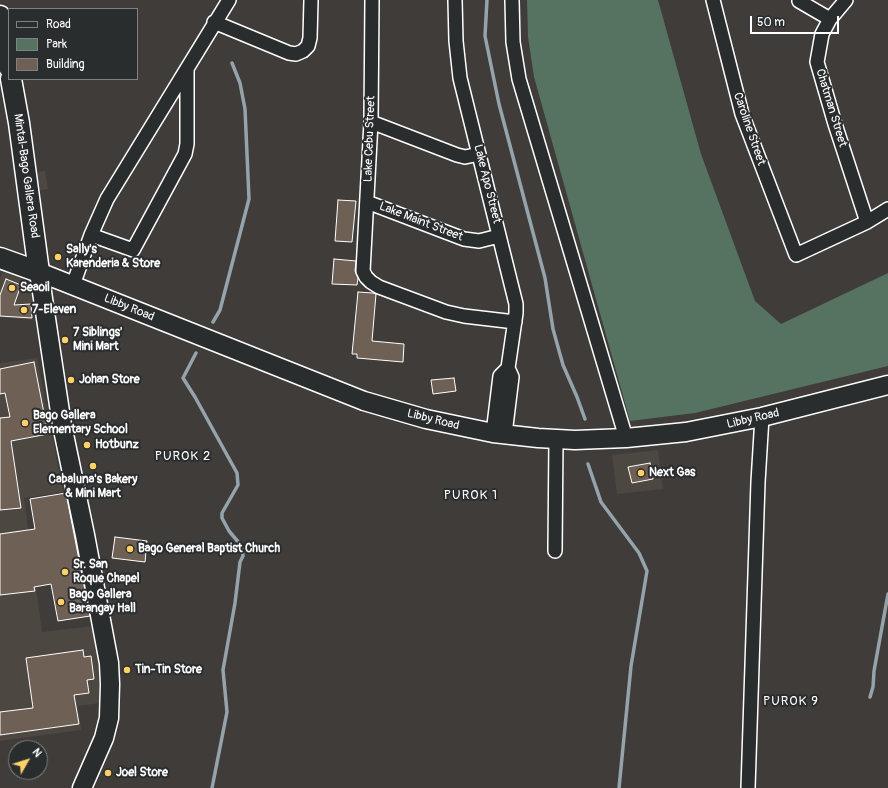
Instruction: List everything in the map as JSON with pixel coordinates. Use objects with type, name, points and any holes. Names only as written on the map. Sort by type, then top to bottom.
[{"type":"main road","points":[[0,16],[8,61]]},
{"type":"main road","name":"Mintal-Bago Gallera Road","points":[[11,80],[39,272]]},
{"type":"main road","name":"Libby Road","points":[[0,258],[74,285],[364,401],[432,420],[499,434],[556,439],[626,438],[686,432],[762,417],[888,385]]},
{"type":"main road","points":[[39,272],[62,425],[85,535],[109,663],[109,718],[104,738],[82,788]]},
{"type":"street","points":[[74,285],[91,235],[107,200],[214,22],[229,0]]},
{"type":"street","points":[[214,22],[289,53],[296,54],[303,51],[308,46],[310,38],[311,0]]},
{"type":"street","name":"Lake Cebu Street","points":[[372,0],[371,122],[363,271],[366,277],[379,287],[446,312],[464,316],[515,322]]},
{"type":"street","name":"Lake Apo Street","points":[[455,0],[456,41],[460,78],[516,304],[515,322],[508,368],[500,376],[499,434]]},
{"type":"street","points":[[512,0],[513,42],[519,79],[626,438]]},
{"type":"street","name":"Caroline Street","points":[[713,0],[742,114],[796,255],[867,222]]},
{"type":"street","name":"Chatman Street","points":[[846,0],[830,19],[822,34],[816,62],[867,222]]},
{"type":"street","points":[[799,1],[830,19]]},
{"type":"street","points":[[91,235],[133,250],[184,154],[187,144],[187,69]]},
{"type":"street","points":[[371,122],[458,155],[465,157],[479,154]]},
{"type":"street","name":"Lake Maint Street","points":[[367,202],[464,239],[479,241],[499,236]]},
{"type":"street","points":[[867,222],[888,209]]},
{"type":"street","points":[[748,788],[758,482],[762,417]]},
{"type":"street","points":[[555,551],[556,439]]},
{"type":"shaded area","points":[[45,171],[48,189],[35,191],[32,173]]},
{"type":"shaded area","points":[[3,272],[31,282],[33,320],[0,317],[0,279]]},
{"type":"shaded area","points":[[37,358],[63,492],[24,498],[42,632],[94,626],[97,639],[100,703],[78,706],[81,730],[0,741],[0,363]]},
{"type":"shaded area","points":[[658,450],[663,489],[617,494],[612,455]]},
{"type":"green space","points":[[527,0],[658,0],[701,154],[755,301],[781,324],[888,273],[888,366],[695,413],[630,421],[534,77],[528,37]]},
{"type":"building","points":[[338,200],[356,201],[352,242],[335,241]]},
{"type":"building","points":[[334,259],[356,261],[355,271],[358,278],[357,285],[332,284]]},
{"type":"building","points":[[6,279],[21,285],[14,305],[31,304],[32,318],[0,316],[0,295]]},
{"type":"building","points":[[358,292],[376,294],[372,341],[404,344],[403,362],[357,358],[357,354],[352,354]]},
{"type":"building","points":[[34,362],[48,434],[11,441],[21,508],[0,510],[0,418],[10,417],[5,393],[0,394],[0,369]]},
{"type":"building","points":[[454,378],[456,391],[433,394],[431,380]]},
{"type":"building","name":"Next Gas","points":[[650,463],[653,479],[632,483],[628,467]]},
{"type":"building","points":[[66,493],[90,616],[58,621],[51,584],[34,587],[35,591],[0,595],[0,534],[35,529],[30,499]]},
{"type":"building","name":"Bago General Baptist Church","points":[[115,537],[147,541],[145,562],[112,558]]},
{"type":"building","points":[[83,650],[84,657],[91,656],[94,679],[87,680],[89,693],[74,695],[79,724],[0,735],[0,712],[33,708],[26,658]]},
{"type":"waterway","points":[[487,0],[485,36],[499,104],[545,278],[553,329],[563,365],[585,419]]},
{"type":"waterway","points":[[213,322],[220,310],[249,199],[245,109],[240,83],[232,63]]},
{"type":"waterway","points":[[196,353],[183,378],[237,473],[238,485],[222,513],[222,518],[229,531],[240,544],[243,556],[240,562],[235,603],[223,670],[227,712],[212,788]]},
{"type":"waterway","points":[[588,464],[601,502],[639,553],[647,571],[631,666],[619,788]]},
{"type":"waterway","points":[[870,697],[873,687],[874,671],[888,594]]},
{"type":"place","name":"Sally's Karenderia & Store","points":[[58,257]]},
{"type":"place","name":"Seaoil","points":[[12,288]]},
{"type":"place","name":"7-Eleven","points":[[24,310]]},
{"type":"place","name":"7 Siblings' Mini Mart","points":[[65,340]]},
{"type":"place","name":"Johan Store","points":[[71,380]]},
{"type":"place","name":"Bago Gallera Elementary School","points":[[25,423]]},
{"type":"place","name":"Hotbunz","points":[[87,445]]},
{"type":"place","name":"Cabaluna's Bakery & Mini Mart","points":[[93,466]]},
{"type":"place","name":"Next Gas","points":[[641,473]]},
{"type":"place","name":"Bago General Baptist Church","points":[[130,549]]},
{"type":"place","name":"Sr. San Roque Chapel","points":[[65,572]]},
{"type":"place","name":"Bago Gallera Barangay Hall","points":[[61,602]]},
{"type":"place","name":"Tin-Tin Store","points":[[127,670]]},
{"type":"place","name":"Joel Store","points":[[108,773]]},
{"type":"district","name":"PUROK 2","points":[[183,457]]},
{"type":"district","name":"PUROK 1","points":[[471,496]]},
{"type":"district","name":"PUROK 9","points":[[791,702]]}]
